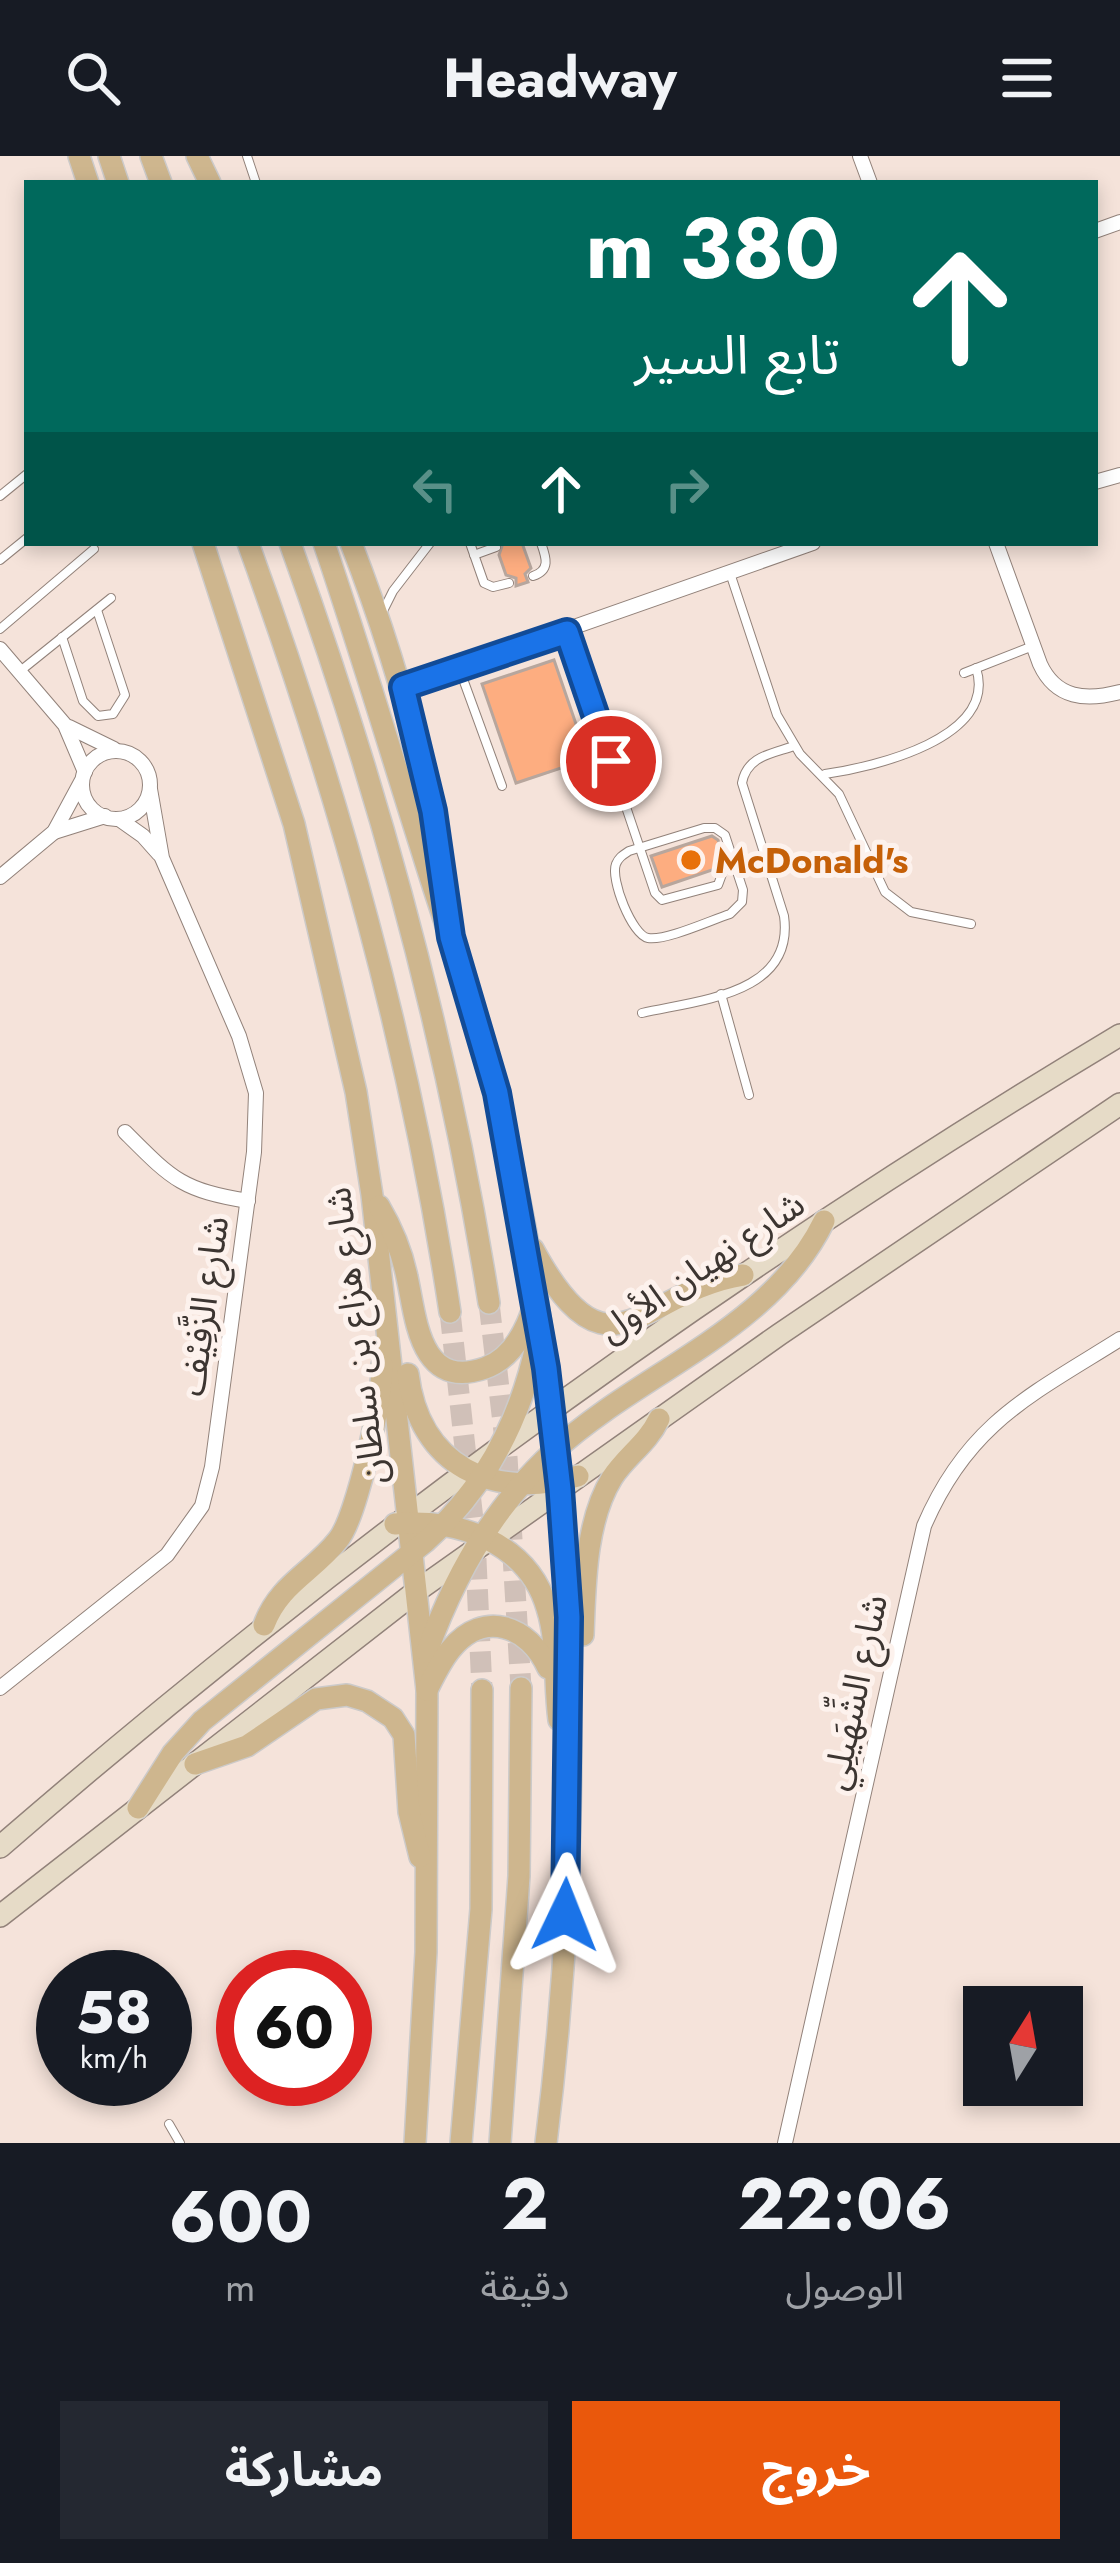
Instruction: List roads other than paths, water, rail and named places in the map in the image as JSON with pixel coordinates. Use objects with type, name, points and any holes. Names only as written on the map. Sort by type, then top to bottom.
[{"type":"main road","name":"شارع هزاع بن سلطان","points":[[204,546],[294,824],[356,1092],[373,1196],[427,1690],[428,1874],[415,2143]]},
{"type":"main road","points":[[249,546],[314,730],[369,914],[417,1118],[450,1312]]},
{"type":"main road","points":[[291,546],[358,738],[407,903],[453,1102],[488,1303]]},
{"type":"main road","points":[[325,546],[497,1093],[537,1312],[556,1449],[566,1482],[569,1761],[560,2008],[546,2143]]},
{"type":"main road","points":[[352,546],[403,687],[433,811],[451,937]]},
{"type":"main road","name":"شارع نهيان الأول","points":[[0,1847],[264,1625],[475,1473],[503,1443],[824,1221],[1120,1035]]},
{"type":"main road","points":[[0,1916],[482,1542],[1120,1104]]},
{"type":"main road","points":[[373,1196],[401,1256],[420,1342],[440,1364],[469,1371],[497,1362],[537,1312]]},
{"type":"main road","points":[[425,1658],[448,1597],[521,1485],[556,1449],[771,1294],[807,1252],[824,1221]]},
{"type":"main road","points":[[523,1232],[563,1300],[586,1317],[607,1323],[640,1320],[699,1286],[743,1275]]},
{"type":"main road","points":[[378,1239],[397,1301],[410,1393],[418,1420],[433,1444],[475,1473],[521,1485],[566,1482]]},
{"type":"main road","points":[[264,1625],[282,1591],[338,1541],[351,1515],[382,1377],[375,1304],[378,1239]]},
{"type":"main road","points":[[503,1443],[528,1381],[537,1312]]},
{"type":"main road","points":[[570,1700],[583,1640],[584,1569],[609,1484],[646,1443],[659,1419]]},
{"type":"main road","points":[[138,1808],[173,1754],[202,1721],[444,1524],[475,1473]]},
{"type":"main road","points":[[405,1520],[444,1524],[482,1542],[521,1564],[542,1593],[550,1618],[554,1679],[569,1761]]},
{"type":"main road","points":[[427,1690],[457,1642],[490,1626],[525,1634],[538,1647],[554,1679]]},
{"type":"main road","points":[[500,2143],[520,1876],[521,1688]]},
{"type":"main road","points":[[461,2143],[481,1909],[482,1690]]},
{"type":"main road","points":[[195,1764],[247,1746],[316,1699],[347,1695],[367,1701],[393,1718],[404,1735],[412,1828],[428,1874]]},
{"type":"street","points":[[403,687],[805,546]]},
{"type":"street","points":[[997,546],[1043,673],[1064,692],[1092,698],[1120,692]]},
{"type":"street","points":[[0,649],[65,724],[133,755],[145,766],[150,789],[139,810],[54,832]]},
{"type":"street","points":[[65,724],[84,776],[87,802],[112,817]]},
{"type":"street","points":[[0,877],[54,832],[94,758],[117,751]]},
{"type":"street","name":"شارع الزَّفِيْف","points":[[0,1688],[167,1556],[193,1524],[212,1467],[257,1123],[250,1064],[162,858],[150,789]]},
{"type":"street","name":"شارع الزَّفِيْف","points":[[112,817],[143,836],[162,858]]},
{"type":"street","points":[[125,1132],[166,1174],[185,1186],[248,1201]]},
{"type":"street","name":"شارع الشِّهَيلِي","points":[[785,2143],[924,1526],[945,1482],[986,1428],[1120,1339]]},
{"type":"lane","points":[[0,496],[24,477]]},
{"type":"lane","points":[[0,560],[24,540]]},
{"type":"lane","points":[[380,618],[393,591],[428,546]]},
{"type":"lane","points":[[472,546],[486,585],[509,584]]},
{"type":"lane","points":[[533,576],[546,564],[542,546]]},
{"type":"lane","points":[[474,555],[496,547]]},
{"type":"lane","points":[[0,629],[94,549]]},
{"type":"lane","points":[[730,573],[763,680],[794,746],[839,794],[890,898],[911,912],[970,924]]},
{"type":"lane","points":[[19,672],[111,598]]},
{"type":"lane","points":[[62,637],[86,707],[98,716],[113,714],[125,695],[97,610]]},
{"type":"lane","points":[[567,632],[655,893],[662,900],[671,900],[718,885],[725,866]]},
{"type":"lane","points":[[964,673],[1033,646]]},
{"type":"lane","points":[[459,668],[502,786]]},
{"type":"lane","points":[[824,774],[896,757],[963,722],[978,701],[976,668]]},
{"type":"lane","points":[[642,1013],[722,994],[764,976],[780,956],[784,916],[742,783],[746,769],[757,758],[794,746]]},
{"type":"lane","points":[[704,828],[713,835]]},
{"type":"lane","points":[[704,828],[716,828],[728,839],[742,902],[730,914],[653,939],[641,936],[633,927],[615,877],[619,859],[641,847],[704,828]]},
{"type":"lane","points":[[722,994],[749,1095]]},
{"type":"lane","points":[[169,2124],[180,2143]]},
{"type":"tunnel","points":[[489,1303],[507,1457],[521,1688]]},
{"type":"tunnel","points":[[450,1312],[475,1538],[482,1690]]},
{"type":"place","name":"McDonald's","points":[[691,860]]}]
